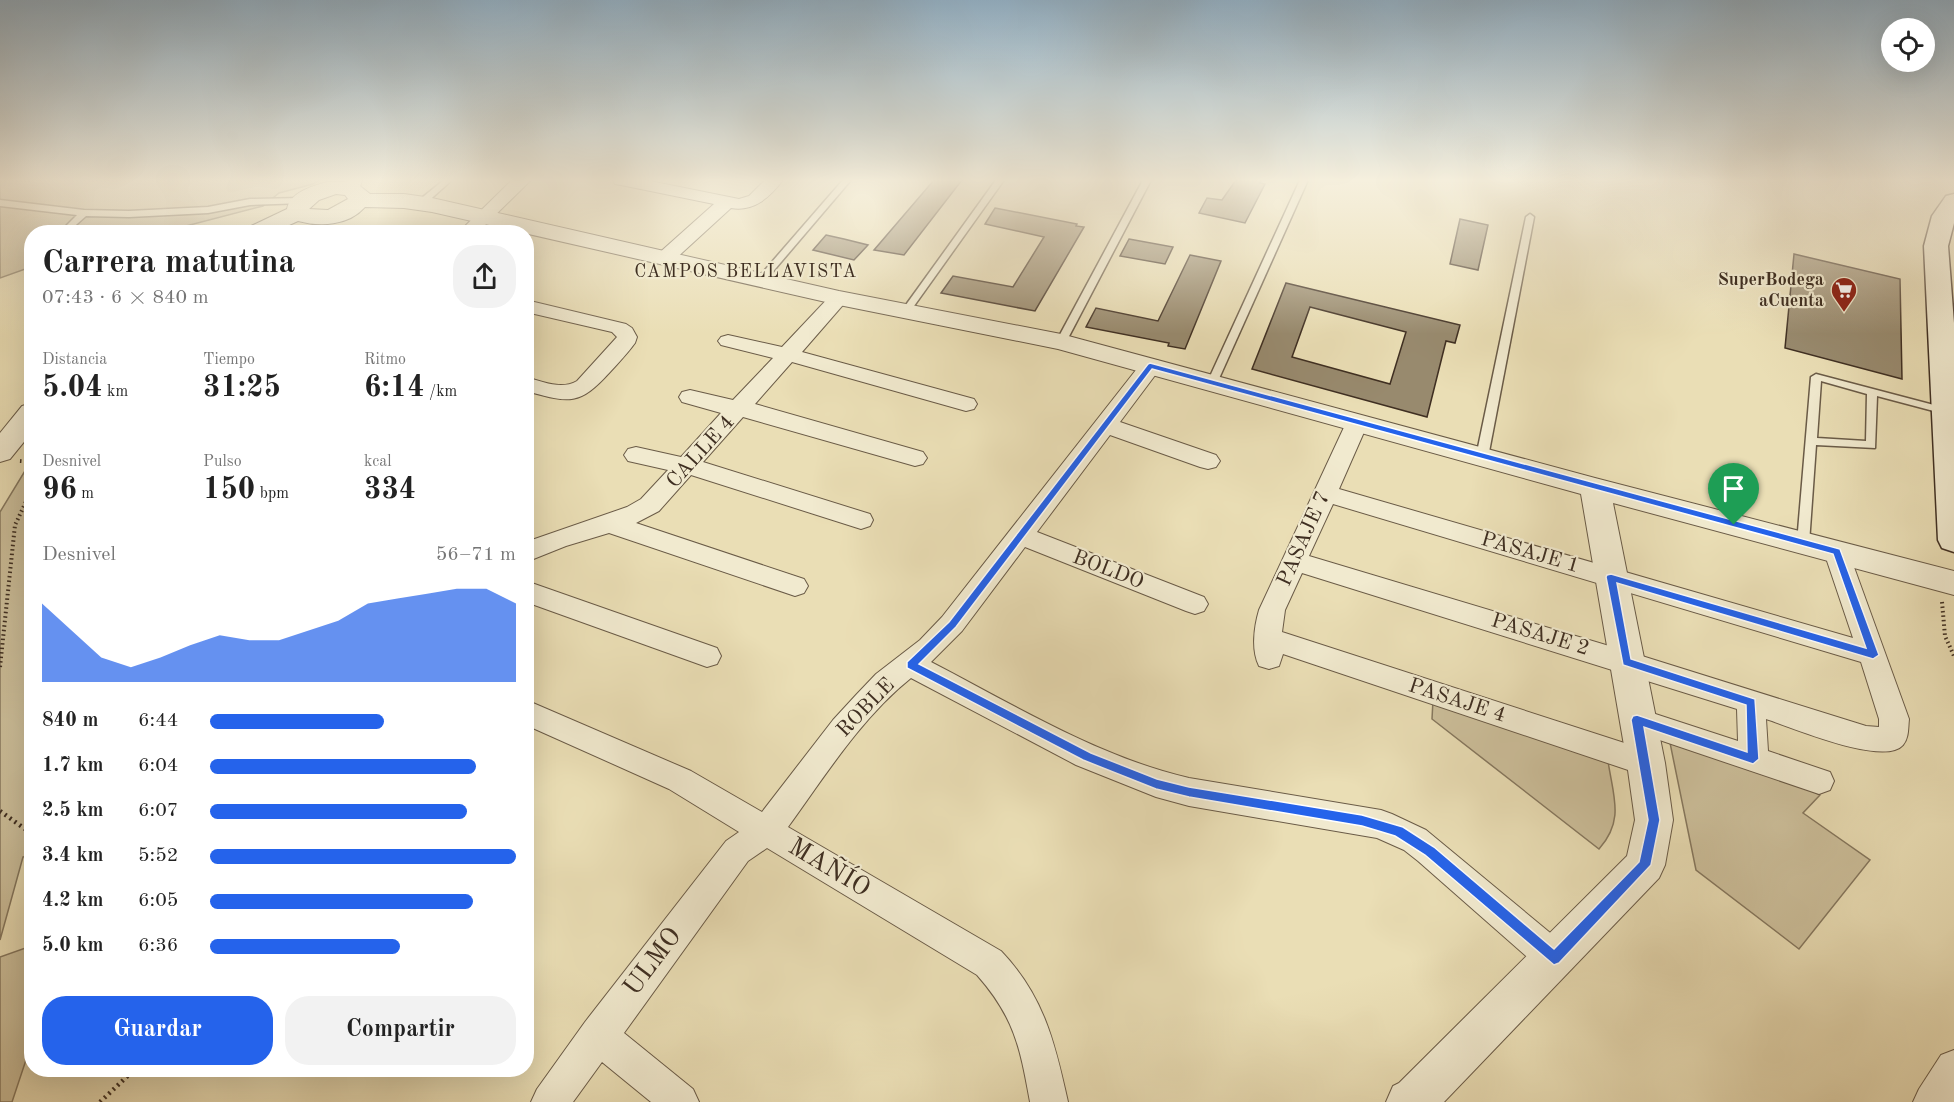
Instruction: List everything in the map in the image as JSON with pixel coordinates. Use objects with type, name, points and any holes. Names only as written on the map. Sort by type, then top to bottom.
[{"type":"main road","points":[[1940,231],[1936,246],[1950,429],[1954,540]]},
{"type":"street","points":[[665,258],[694,231]]},
{"type":"street","points":[[534,235],[665,258],[839,298],[1061,342],[1595,488],[1954,583]]},
{"type":"street","name":"CALLE 4","points":[[534,549],[556,539],[627,518],[650,505],[839,298]]},
{"type":"street","points":[[534,308],[619,328],[625,332],[627,337],[625,343],[581,389],[564,393],[534,386]]},
{"type":"street","points":[[728,341],[966,404]]},
{"type":"street","name":"ROBLE","points":[[766,831],[843,729],[886,682],[911,665],[952,624],[1022,536],[1150,366]]},
{"type":"street","points":[[0,420],[24,394]]},
{"type":"street","points":[[690,397],[758,412],[915,458]]},
{"type":"street","points":[[0,452],[24,422]]},
{"type":"street","name":"PASAJE 7","points":[[1269,648],[1269,617],[1357,423]]},
{"type":"street","points":[[1106,425],[1208,461]]},
{"type":"street","points":[[636,455],[705,470],[861,520]]},
{"type":"street","points":[[1409,1102],[1460,1056],[1645,865],[1654,820],[1646,763],[1595,488]]},
{"type":"street","name":"PASAJE 1","points":[[1325,493],[1873,655]]},
{"type":"street","points":[[610,524],[795,586]]},
{"type":"street","name":"BOLDO","points":[[1022,536],[1195,604]]},
{"type":"street","points":[[1837,552],[1873,655]]},
{"type":"street","name":"PASAJE 2","points":[[1295,561],[1626,662],[1866,740],[1888,740],[1893,736],[1894,719],[1873,655]]},
{"type":"street","points":[[534,594],[707,656]]},
{"type":"street","name":"PASAJE 4","points":[[1269,648],[1646,763]]},
{"type":"street","points":[[911,665],[1087,756],[1156,784],[1189,792],[1362,820],[1398,831],[1429,851],[1554,958]]},
{"type":"street","points":[[1751,702],[1753,759]]},
{"type":"street","name":"MAÑÍO","points":[[534,715],[634,757],[680,780],[989,963],[1017,994],[1026,1012],[1039,1052],[1049,1102]]},
{"type":"street","points":[[1637,720],[1819,781]]},
{"type":"street","name":"ULMO","points":[[550,1102],[737,851],[766,831]]},
{"type":"street","points":[[598,1035],[680,1102]]},
{"type":"street","points":[[1932,1102],[1954,1068]]},
{"type":"lane","points":[[761,280],[803,231]]},
{"type":"lane","points":[[906,310],[963,231]]},
{"type":"lane","points":[[1061,342],[1120,231]]},
{"type":"lane","points":[[1212,383],[1281,231]]},
{"type":"lane","points":[[1482,457],[1527,231]]},
{"type":"lane","points":[[1803,543],[1816,377],[1872,392],[1950,429]]},
{"type":"lane","points":[[1811,441],[1871,445],[1872,392]]},
{"type":"path","points":[[0,668],[15,525],[24,506]]},
{"type":"path","points":[[0,811],[24,828]]},
{"type":"path","points":[[100,1102],[127,1077]]},
{"type":"shaded area","points":[[0,231],[24,231],[24,269],[0,278]]},
{"type":"shaded area","points":[[24,473],[24,857],[0,940],[0,512]]},
{"type":"shaded area","points":[[1433,700],[1608,761],[1615,818],[1607,838],[1599,849],[1432,719]]},
{"type":"shaded area","points":[[1669,738],[1787,778],[1820,795],[1803,813],[1870,860],[1799,949],[1696,870]]},
{"type":"shaded area","points":[[24,948],[24,1066],[12,1102],[0,1102],[0,957]]},
{"type":"building","points":[[890,231],[922,231],[904,255],[874,250]]},
{"type":"building","points":[[1019,231],[1081,231],[1035,311],[941,293],[953,276],[1013,287],[1044,237]]},
{"type":"building","points":[[1457,231],[1487,231],[1478,270],[1450,264]]},
{"type":"building","points":[[826,235],[868,245],[854,260],[813,250]]},
{"type":"building","points":[[1129,239],[1173,247],[1165,264],[1120,256]]},
{"type":"building","name":"SuperBodega aCuenta","points":[[1794,254],[1900,279],[1902,379],[1785,348]]},
{"type":"building","points":[[1190,255],[1221,261],[1185,349],[1168,346],[1169,343],[1086,327],[1096,308],[1158,321]]},
{"type":"building","points":[[1286,283],[1460,325],[1455,343],[1446,341],[1427,417],[1252,369]],"holes":[[[1310,307],[1406,332],[1390,384],[1292,357]]]},
{"type":"place","name":"SuperBodega aCuenta","points":[[1844,313]]},
{"type":"district","name":"CAMPOS BELLAVISTA","points":[[746,272]]},
{"type":"route","points":[[1150,366],[1734,525],[1837,552],[1873,655],[1611,577],[1626,662],[1751,702],[1753,759],[1637,720],[1654,820],[1645,865],[1554,958],[1429,851],[1398,831],[1362,820],[1189,792],[1156,784],[1087,756],[911,665],[952,624],[1022,536],[1150,366]]}]
